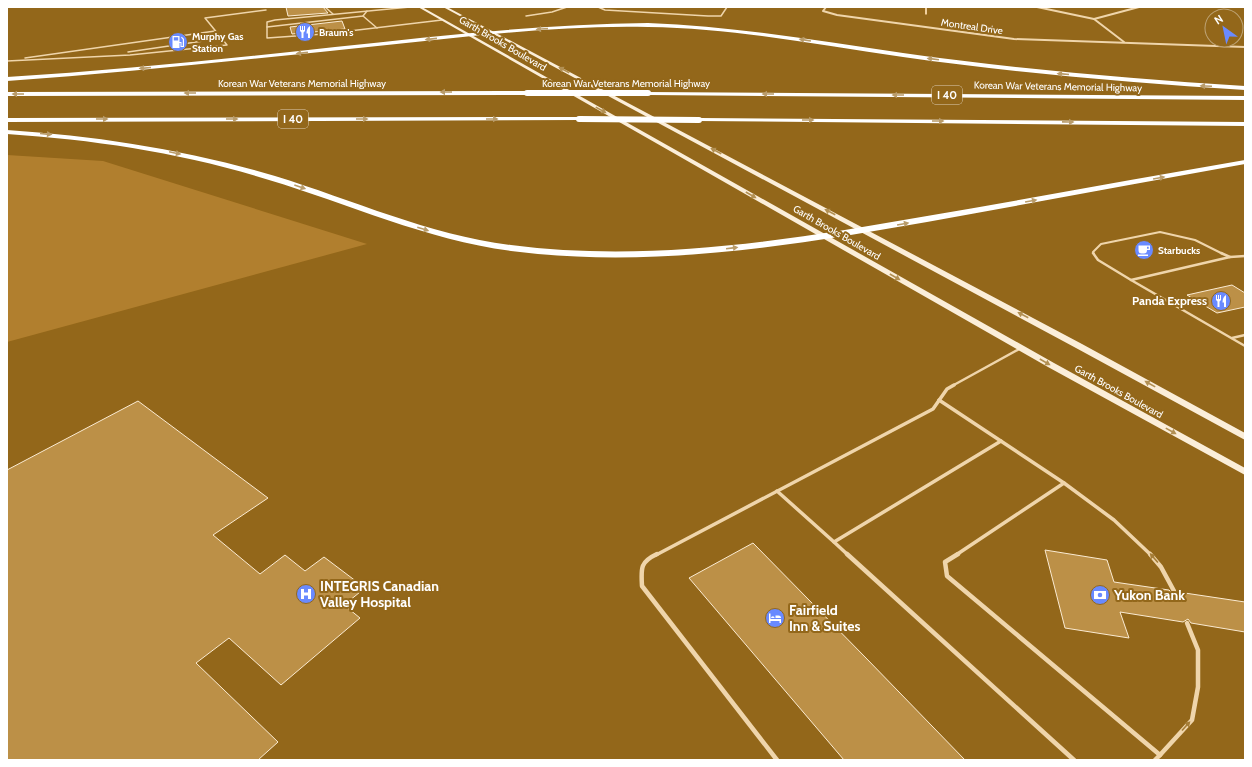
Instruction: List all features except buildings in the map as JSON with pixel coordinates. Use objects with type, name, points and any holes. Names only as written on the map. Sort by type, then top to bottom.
[{"type":"highway","points":[[7,79],[198,63],[470,35],[617,25],[703,28],[753,33],[1036,72],[1245,88]]},
{"type":"highway","name":"Korean War Veterans Memorial Highway","points":[[7,94],[648,93],[1245,98]]},
{"type":"highway","name":"I 40","points":[[7,120],[578,119],[1245,124]]},
{"type":"highway","points":[[7,132],[79,138],[141,146],[179,153],[274,179],[402,223],[440,234],[509,247],[586,254],[694,253],[825,237],[1245,162]]},
{"type":"street","name":"Garth Brooks Boulevard","points":[[420,7],[1021,348],[1245,472]]},
{"type":"street","name":"Garth Brooks Boulevard","points":[[445,7],[865,230],[1245,437]]},
{"type":"street","name":"Montreal Drive","points":[[826,7],[823,11],[837,14],[1014,39],[1124,42]]},
{"type":"street","points":[[1037,7],[1094,19],[1124,42],[1245,47]]},
{"type":"street","points":[[1094,19],[1139,7]]},
{"type":"lane","points":[[7,61],[130,55],[227,46],[205,18],[266,10],[263,7]]},
{"type":"lane","points":[[326,7],[333,14]]},
{"type":"lane","points":[[410,7],[275,20],[267,22],[267,38],[324,34],[442,20]]},
{"type":"lane","points":[[516,7],[521,7]]},
{"type":"lane","points":[[526,16],[552,12],[567,7]]},
{"type":"lane","points":[[598,7],[604,10],[721,16],[727,7]]},
{"type":"lane","points":[[267,27],[363,16],[367,11]]},
{"type":"lane","points":[[363,16],[378,28]]},
{"type":"lane","points":[[7,61],[215,31]]},
{"type":"lane","points":[[128,52],[203,41],[197,34]]},
{"type":"lane","points":[[146,41],[147,45]]},
{"type":"lane","points":[[122,44],[130,55]]},
{"type":"lane","points":[[1230,257],[1195,240],[1160,232],[1100,244],[1093,252],[1098,260],[1245,346]]},
{"type":"lane","points":[[1131,280],[1230,257],[1245,256]]},
{"type":"lane","points":[[1232,338],[1245,335]]},
{"type":"lane","points":[[777,760],[642,586],[640,569],[647,559],[933,409],[947,389],[1021,348]]},
{"type":"lane","points":[[939,400],[1001,440],[1105,513],[1138,540],[1160,566],[1174,591]]},
{"type":"lane","points":[[834,542],[1001,440]]},
{"type":"lane","points":[[1064,483],[945,562],[947,576],[1160,755]]},
{"type":"lane","points":[[778,491],[1074,760]]},
{"type":"lane","points":[[1155,760],[1192,720],[1198,687],[1198,650],[1187,623]]},
{"type":"shaded area","points":[[7,155],[103,161],[367,244],[7,342]]},
{"type":"waterway","points":[[926,7],[926,14]]},
{"type":"place","name":"Braum's","points":[[305,32]]},
{"type":"place","name":"Murphy Gas Station","points":[[178,42]]},
{"type":"place","name":"Starbucks","points":[[1144,250]]},
{"type":"place","name":"Panda Express","points":[[1221,301]]},
{"type":"place","name":"INTEGRIS Canadian Valley Hospital","points":[[306,594]]},
{"type":"place","name":"Yukon Bank","points":[[1100,595]]},
{"type":"place","name":"Fairfield Inn & Suites","points":[[775,618]]}]
